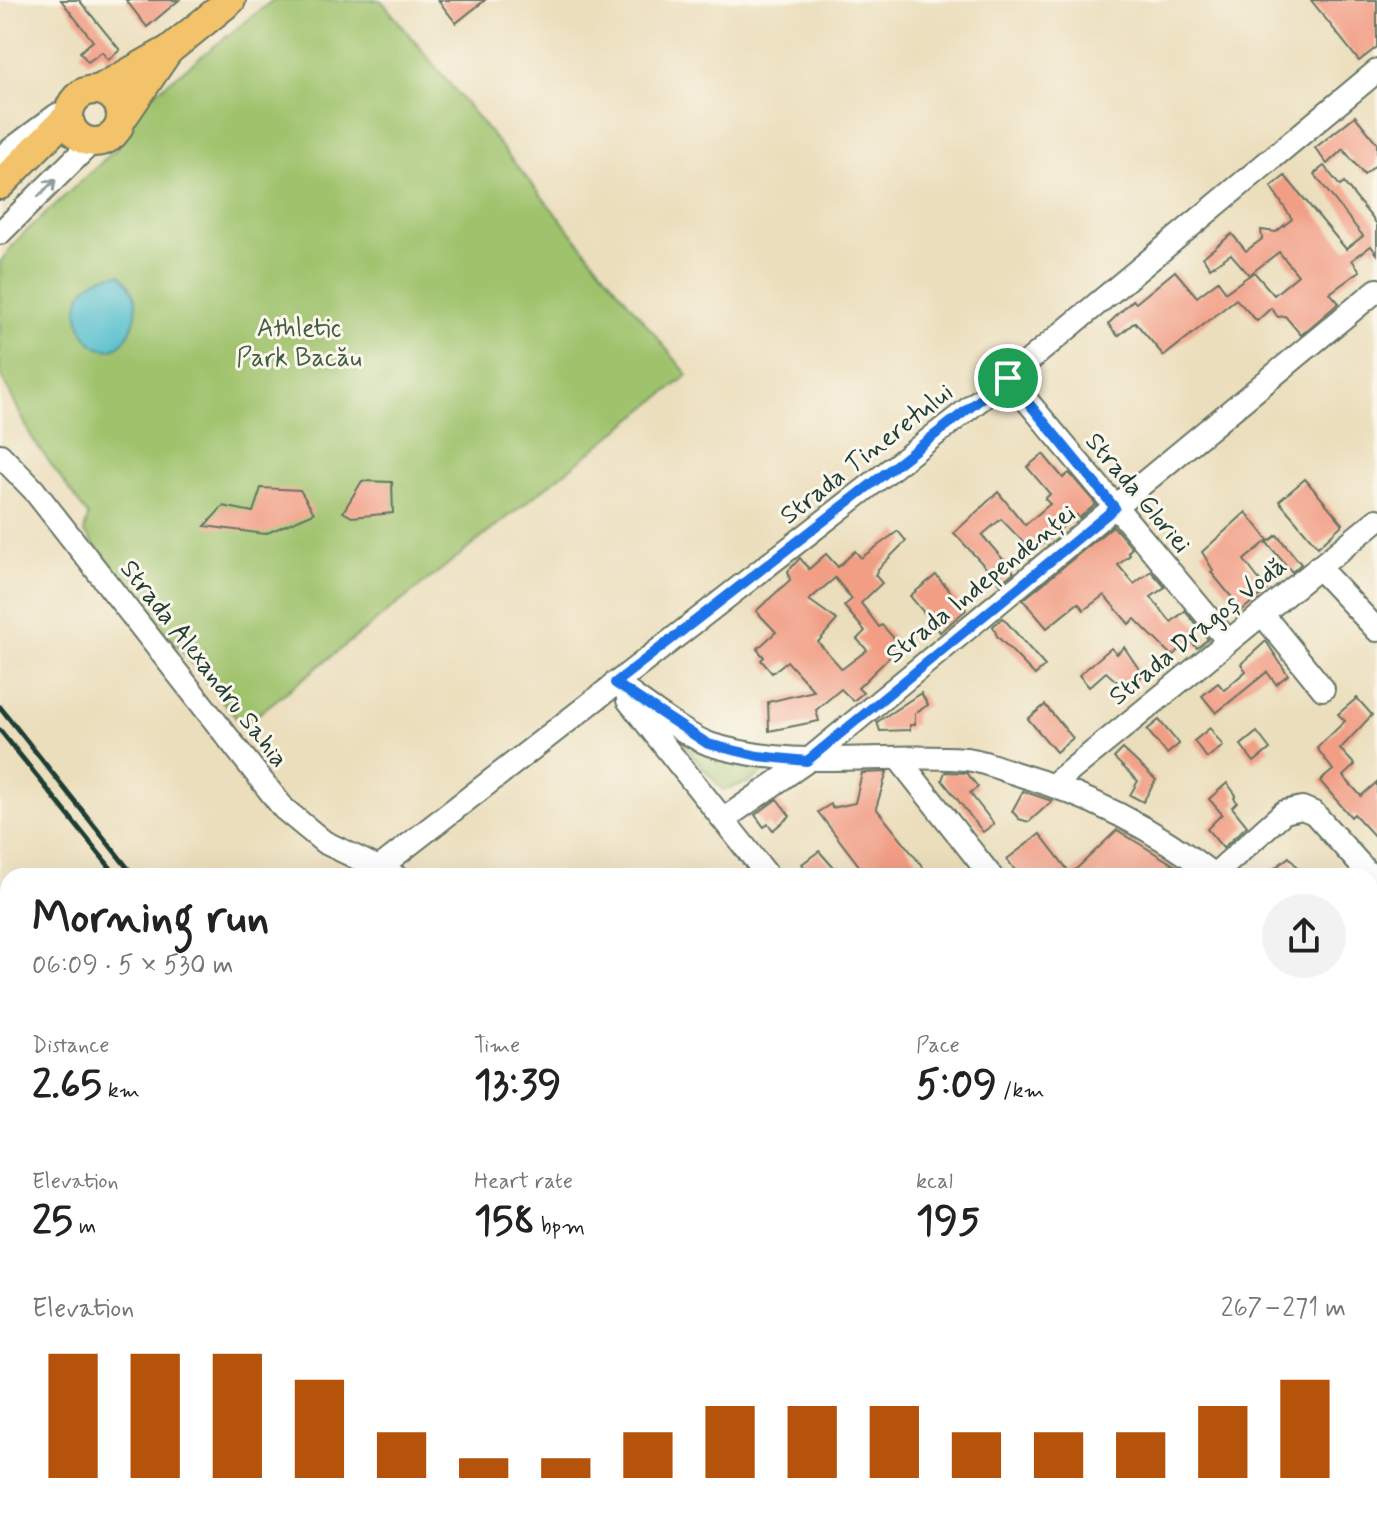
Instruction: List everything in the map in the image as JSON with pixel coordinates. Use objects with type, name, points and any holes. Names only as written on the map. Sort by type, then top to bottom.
[{"type":"main road","points":[[5,172],[70,110],[82,94],[98,90],[169,50],[231,0]]},
{"type":"main road","points":[[5,172],[88,141],[108,139],[169,50]]},
{"type":"main road","points":[[98,90],[113,97],[121,120]]},
{"type":"main road","points":[[70,110],[73,130],[88,141]]},
{"type":"street","name":"Strada Tineretului","points":[[392,868],[615,683],[1008,378],[1374,80]]},
{"type":"street","points":[[0,233],[88,141]]},
{"type":"street","name":"Strada Independenței","points":[[724,819],[807,761],[1377,290]]},
{"type":"street","name":"Strada Gloriei","points":[[1008,378],[1228,641]]},
{"type":"street","name":"Strada Alexandru Sahia","points":[[0,437],[6,459],[284,809],[324,842],[379,868]]},
{"type":"street","name":"Strada Dragoș Vodă","points":[[1054,784],[1377,520]]},
{"type":"street","points":[[1318,567],[1377,630]]},
{"type":"street","points":[[1263,615],[1323,689]]},
{"type":"street","points":[[615,683],[708,744],[758,756],[807,761],[968,759],[1054,784],[1093,800],[1159,835],[1203,868]]},
{"type":"street","points":[[615,683],[762,868]]},
{"type":"street","points":[[898,758],[985,868]]},
{"type":"street","points":[[1223,868],[1284,812],[1302,808],[1314,813],[1364,868]]},
{"type":"green space","name":"Athletic Park Bacău","points":[[273,0],[381,0],[688,375],[243,726],[84,532],[88,516],[32,438],[0,373],[0,262],[19,238],[116,149],[142,103]]},
{"type":"green space","points":[[681,742],[763,765],[764,771],[750,782],[723,790]]},
{"type":"water","points":[[121,274],[135,298],[135,318],[120,345],[106,349],[92,343],[82,330],[78,312],[81,295],[95,281]]},
{"type":"building","points":[[61,0],[79,0],[120,50],[108,60],[102,52],[88,62],[80,52],[93,41]]},
{"type":"building","points":[[126,0],[179,0],[147,27]]},
{"type":"building","points":[[438,0],[485,0],[456,23]]},
{"type":"building","points":[[1311,0],[1377,0],[1377,47],[1359,61]]},
{"type":"building","points":[[1355,116],[1377,143],[1377,164],[1364,175],[1343,149],[1327,164],[1315,148]]},
{"type":"building","points":[[1324,166],[1340,186],[1344,183],[1377,224],[1377,254],[1371,246],[1352,260],[1360,271],[1330,293],[1339,303],[1301,335],[1285,316],[1278,317],[1271,308],[1257,321],[1236,299],[1164,356],[1135,322],[1118,336],[1108,324],[1133,300],[1136,303],[1175,271],[1197,297],[1218,281],[1226,292],[1254,272],[1274,295],[1298,275],[1279,252],[1249,275],[1231,254],[1210,268],[1203,257],[1232,234],[1246,251],[1262,239],[1261,230],[1276,232],[1292,219],[1271,187],[1285,176],[1346,249],[1363,236],[1314,174]]},
{"type":"building","points":[[1043,454],[1063,478],[1069,473],[1096,504],[1079,518],[1077,515],[1033,552],[1001,519],[982,535],[1014,572],[1000,583],[954,533],[998,492],[1025,525],[1050,504],[1045,499],[1050,494],[1027,467]]},
{"type":"building","points":[[1305,479],[1343,524],[1318,547],[1279,501]]},
{"type":"building","points":[[362,481],[392,482],[393,513],[352,517],[343,512]]},
{"type":"building","points":[[261,488],[300,490],[314,513],[265,534],[205,526],[223,506],[253,512]]},
{"type":"building","points":[[1246,512],[1268,540],[1244,560],[1267,590],[1242,610],[1211,572],[1213,570],[1202,552]]},
{"type":"building","points":[[1113,526],[1132,548],[1128,552],[1130,555],[1118,565],[1134,584],[1151,571],[1165,587],[1151,597],[1171,622],[1185,611],[1208,639],[1197,648],[1190,640],[1172,656],[1135,619],[1129,624],[1104,595],[1084,610],[1078,603],[1047,628],[1023,600]]},
{"type":"building","points":[[898,531],[906,541],[878,569],[875,575],[882,583],[861,603],[879,627],[882,625],[901,646],[858,688],[863,693],[853,701],[841,689],[816,710],[819,721],[769,731],[768,702],[814,691],[787,661],[772,673],[761,660],[764,657],[757,649],[776,632],[756,611],[790,580],[788,571],[800,558],[809,569],[826,554],[838,567],[855,551],[861,558]],"holes":[[[835,578],[852,599],[844,606],[865,631],[857,639],[867,650],[842,669],[818,642],[837,620],[809,600]]]},
{"type":"building","points":[[1277,535],[1301,564],[1292,572],[1267,543]]},
{"type":"building","points":[[936,575],[966,610],[940,632],[910,596]]},
{"type":"building","points":[[1003,618],[1045,666],[1035,675],[997,636],[993,626]]},
{"type":"building","points":[[1266,641],[1288,675],[1276,684],[1267,672],[1216,713],[1202,696],[1218,683],[1224,690],[1246,671],[1241,664]]},
{"type":"building","points":[[1124,647],[1143,675],[1125,689],[1106,672],[1089,687],[1079,675],[1111,648],[1117,654]]},
{"type":"building","points":[[921,693],[928,705],[915,713],[915,725],[910,725],[910,730],[880,731],[877,722]]},
{"type":"building","points":[[1357,698],[1372,715],[1340,749],[1355,765],[1343,776],[1361,796],[1377,782],[1377,839],[1354,814],[1351,817],[1320,781],[1333,770],[1317,748],[1345,721],[1338,714]]},
{"type":"building","points":[[1045,705],[1073,738],[1056,752],[1028,719]]},
{"type":"building","points":[[1159,720],[1179,744],[1167,754],[1147,730]]},
{"type":"building","points":[[1210,728],[1223,746],[1207,758],[1194,741]]},
{"type":"building","points":[[1257,732],[1270,749],[1254,762],[1241,745]]},
{"type":"building","points":[[1123,749],[1156,780],[1143,802],[1130,795],[1138,781],[1114,758]]},
{"type":"building","points":[[887,772],[876,808],[924,868],[861,868],[818,812],[831,804],[832,808],[855,803],[862,773]]},
{"type":"building","points":[[945,772],[967,773],[978,787],[970,793],[994,824],[983,832],[942,780]]},
{"type":"building","points":[[1227,783],[1236,795],[1234,798],[1237,802],[1232,807],[1247,826],[1223,848],[1207,829],[1222,814],[1209,799]]},
{"type":"building","points":[[1023,791],[1052,801],[1029,822],[1019,819],[1012,811]]},
{"type":"building","points":[[777,799],[790,816],[773,830],[768,824],[764,827],[755,815]]},
{"type":"building","points":[[1117,830],[1179,868],[1077,868]]},
{"type":"building","points":[[1040,834],[1066,868],[1013,868],[1007,859]]},
{"type":"building","points":[[819,851],[833,867],[805,868],[802,864]]},
{"type":"building","points":[[1289,857],[1298,868],[1275,868]]},
{"type":"railway","points":[[0,707],[128,868]]},
{"type":"railway","points":[[0,730],[111,868]]},
{"type":"route","points":[[1008,378],[1115,508],[807,761],[758,756],[708,744],[615,683],[772,561],[1008,378]]}]
